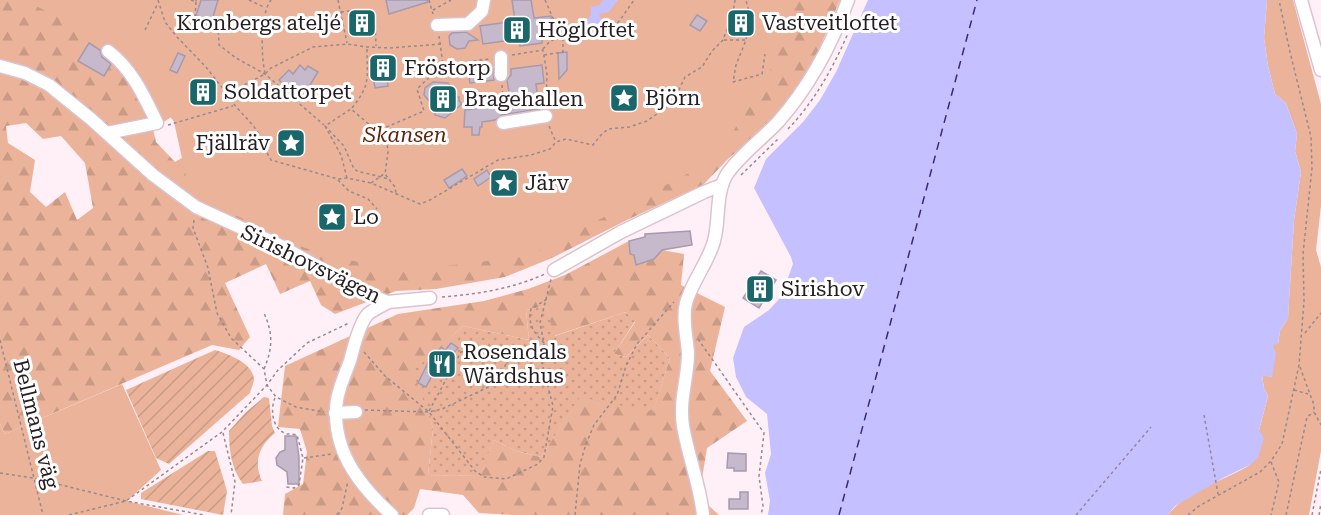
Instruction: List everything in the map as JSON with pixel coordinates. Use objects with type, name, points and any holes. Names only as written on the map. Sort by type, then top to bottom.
[{"type":"street","points":[[437,25],[468,24],[482,11],[484,0]]},
{"type":"street","points":[[703,515],[683,426],[683,388],[688,356],[685,313],[689,297],[714,240],[722,185],[735,164],[777,123],[805,86],[827,50],[848,0]]},
{"type":"street","points":[[1301,0],[1321,70]]},
{"type":"street","points":[[107,133],[157,123],[122,61],[108,51]]},
{"type":"street","points":[[501,57],[501,75]]},
{"type":"street","name":"Sirishovsvägen","points":[[0,66],[25,73],[49,85],[162,183],[196,207],[281,246],[364,293],[388,302],[430,298]]},
{"type":"street","points":[[503,123],[546,116]]},
{"type":"street","points":[[554,270],[621,232],[722,185]]},
{"type":"street","points":[[388,302],[367,315],[356,341],[335,413],[338,433],[351,469],[362,485],[392,515]]},
{"type":"street","points":[[335,413],[356,412]]},
{"type":"street","points":[[429,515],[443,515]]},
{"type":"path","points":[[191,0],[196,1],[195,16],[218,22],[219,45],[236,58],[265,74],[325,126],[344,146],[354,169],[389,179]]},
{"type":"path","points":[[249,0],[266,7]]},
{"type":"path","points":[[265,74],[261,56],[266,7],[271,0]]},
{"type":"path","points":[[338,0],[347,44]]},
{"type":"path","points":[[432,10],[450,0]]},
{"type":"path","points":[[545,0],[559,37]]},
{"type":"path","points":[[543,50],[549,42],[559,37],[590,38],[608,33],[634,0]]},
{"type":"path","points":[[158,1],[165,22],[206,67],[227,94],[233,106],[261,138],[271,160],[338,179],[347,178],[371,183],[420,204],[498,160],[531,155],[550,149],[556,142],[566,139],[593,145],[608,129],[629,127],[647,121],[668,106],[676,96],[685,77],[702,67],[712,51],[723,40],[733,13],[735,0]]},
{"type":"path","points":[[746,0],[751,20],[736,65],[733,82],[762,74],[765,54]]},
{"type":"path","points":[[1188,515],[1199,506],[1260,472],[1271,461],[1282,444],[1299,365],[1303,335],[1303,254],[1312,168],[1311,137],[1279,0]]},
{"type":"path","points":[[146,30],[158,1]]},
{"type":"path","points":[[341,12],[350,10],[375,20],[376,46]]},
{"type":"path","points":[[544,55],[563,52],[563,38]]},
{"type":"path","points":[[723,40],[746,40]]},
{"type":"path","points":[[742,175],[799,118],[826,78],[845,41]]},
{"type":"path","points":[[227,94],[313,47],[347,44],[390,48],[441,44]]},
{"type":"path","points":[[325,126],[351,109],[365,91],[367,47]]},
{"type":"path","points":[[351,109],[377,131],[424,111],[417,88],[443,65]]},
{"type":"path","points":[[168,126],[233,106]]},
{"type":"path","points":[[325,126],[341,155],[347,178]]},
{"type":"path","points":[[382,129],[390,138]]},
{"type":"path","points":[[386,133],[388,152],[385,174],[395,188],[396,195]]},
{"type":"path","points":[[371,183],[385,174]]},
{"type":"path","points":[[338,179],[349,191],[368,199],[377,209]]},
{"type":"path","points":[[196,207],[193,228],[208,268],[217,313],[231,338],[264,369]]},
{"type":"path","points":[[430,298],[480,294],[504,289],[554,270]]},
{"type":"path","points":[[356,341],[369,360],[385,376],[429,412],[475,471],[484,477],[506,479],[538,464],[544,457],[553,406],[541,360],[544,344],[540,323],[554,270]]},
{"type":"path","points":[[575,515],[580,464],[594,425],[617,395],[626,366],[637,344],[679,297],[689,297]]},
{"type":"path","points":[[781,297],[787,299]]},
{"type":"path","points":[[544,344],[530,324],[529,316],[531,309],[547,298]]},
{"type":"path","points":[[264,313],[272,330],[264,369],[267,385],[276,397],[296,407],[316,412],[335,413]]},
{"type":"path","points":[[1303,335],[1321,313]]},
{"type":"path","points":[[69,515],[126,501],[222,432],[267,385],[278,370],[307,343],[367,315]]},
{"type":"path","points":[[686,329],[694,334],[764,433],[759,476],[763,506],[761,515]]},
{"type":"path","name":"Bellmans väg","points":[[0,340],[43,515]]},
{"type":"path","points":[[429,412],[461,352],[497,349],[518,352],[541,360]]},
{"type":"path","points":[[356,412],[370,409],[429,412],[442,410],[497,383],[506,364],[507,351]]},
{"type":"path","points":[[1299,365],[1314,412],[1321,425]]},
{"type":"path","points":[[1293,390],[1309,394]]},
{"type":"path","points":[[276,397],[272,404],[273,417],[278,429],[286,434],[297,435],[303,458],[299,485],[294,488],[286,487]]},
{"type":"path","points":[[1286,515],[1307,417],[1314,412]]},
{"type":"path","points":[[1204,415],[1218,495]]},
{"type":"path","points":[[1076,515],[1151,427]]},
{"type":"path","points":[[222,432],[235,482],[231,515]]},
{"type":"path","points":[[303,458],[345,453]]},
{"type":"path","points":[[1271,461],[1279,482],[1271,515]]},
{"type":"path","points":[[339,515],[351,469]]},
{"type":"path","points":[[1312,515],[1321,469]]},
{"type":"path","points":[[0,473],[33,478],[126,501],[204,515]]},
{"type":"path","points":[[1319,515],[1321,503]]},
{"type":"green space","name":"Skansen","points":[[0,0],[840,0],[812,66],[774,120],[729,158],[703,185],[552,258],[505,277],[436,289],[396,291],[335,314],[321,305],[310,281],[280,294],[266,264],[225,283],[250,337],[239,350],[212,345],[5,434],[0,424]],"holes":[[[182,110],[197,149],[175,162],[156,142],[153,129]],[[26,123],[43,139],[61,136],[85,163],[93,208],[77,220],[65,192],[46,207],[30,192],[35,160],[8,143],[6,126]]]},
{"type":"green space","name":"Skansen","points":[[24,0],[784,0],[783,21],[770,72],[716,159],[529,256],[396,272],[305,248],[190,194],[174,122],[129,59],[80,28]]},
{"type":"green space","points":[[1267,0],[1293,0],[1321,104],[1321,206],[1316,250],[1321,267],[1321,451],[1309,515],[1168,515],[1195,492],[1250,465],[1268,396],[1262,375],[1272,377],[1273,344],[1278,344],[1280,331],[1288,318],[1294,220],[1301,172],[1295,151],[1297,134],[1286,103],[1275,94],[1268,66],[1264,38]]},
{"type":"green space","points":[[629,241],[630,254],[634,255],[636,265],[654,259],[662,250],[684,254],[681,285],[725,307],[710,371],[747,421],[707,448],[699,497],[719,515],[479,513],[463,495],[420,489],[414,508],[407,515],[283,515],[285,494],[303,484],[307,452],[300,429],[278,427],[285,366],[398,314],[484,301],[528,289],[565,275]],"holes":[[[546,306],[554,336],[626,312],[635,322],[614,354],[626,357],[648,335],[670,358],[653,412],[580,397],[541,457],[516,451],[494,440],[479,475],[428,476],[433,428],[413,371],[463,326],[529,340],[526,310]]]},
{"type":"green space","points":[[546,306],[555,336],[626,312],[635,321],[614,354],[626,357],[648,335],[670,358],[653,413],[580,398],[541,457],[516,451],[494,440],[480,475],[428,476],[433,428],[412,371],[463,326],[529,340],[526,310]]},
{"type":"green space","points":[[215,350],[239,360],[249,368],[254,379],[250,393],[169,464],[156,458],[126,390]]},
{"type":"green space","points":[[122,384],[161,470],[127,501],[183,515],[0,515],[0,424],[5,434]]},
{"type":"green space","points":[[264,397],[269,398],[275,433],[265,443],[259,455],[258,467],[262,481],[243,484],[232,459],[229,431]]},
{"type":"green space","points":[[208,451],[215,451],[227,491],[223,515],[141,499],[141,493]]},
{"type":"shaded area","points":[[603,0],[618,0],[609,12],[599,14],[604,27],[595,31],[589,29],[587,20],[591,15],[591,7],[600,5]]},
{"type":"shaded area","points":[[868,0],[1267,0],[1264,38],[1268,66],[1275,94],[1286,103],[1297,134],[1295,151],[1301,172],[1294,220],[1288,318],[1280,331],[1278,344],[1273,345],[1276,354],[1272,377],[1262,376],[1268,396],[1259,430],[1264,438],[1258,458],[1250,465],[1175,506],[1168,515],[768,515],[770,501],[765,473],[771,454],[767,414],[746,397],[736,377],[733,358],[744,327],[769,310],[781,297],[793,264],[754,188],[766,159],[803,122],[820,100],[836,72]]},
{"type":"building","points":[[201,0],[218,0],[212,20],[196,16]]},
{"type":"building","points":[[386,0],[427,0],[428,2],[389,14]]},
{"type":"building","name":"Högloftet","points":[[512,0],[531,0],[534,18],[551,16],[553,34],[542,36],[542,43],[520,46],[519,39],[483,44],[480,26],[515,21]]},
{"type":"building","points":[[353,15],[371,20],[349,27]]},
{"type":"building","points":[[697,15],[707,21],[700,31],[690,25]]},
{"type":"building","name":"Vastveitloftet","points":[[738,16],[749,20],[745,31],[734,26]]},
{"type":"building","points":[[466,32],[478,40],[469,41],[465,48],[457,49],[450,45],[449,36],[452,33]]},
{"type":"building","points":[[89,43],[100,50],[102,57],[111,64],[104,76],[78,61]]},
{"type":"building","points":[[567,52],[567,70],[559,79],[558,53]]},
{"type":"building","points":[[178,53],[185,56],[177,73],[170,70]]},
{"type":"building","name":"Fröstorp","points":[[384,57],[392,62],[394,73],[386,74],[388,86],[375,88],[370,59]]},
{"type":"building","points":[[300,65],[305,70],[308,66],[318,72],[310,85],[313,87],[307,93],[293,82],[287,88],[279,80],[289,70],[293,74]]},
{"type":"building","points":[[542,65],[544,83],[536,84],[539,109],[502,115],[495,120],[482,122],[479,135],[472,135],[472,127],[464,127],[465,110],[487,107],[486,101],[510,98],[507,80],[511,75],[511,69]]},
{"type":"building","points":[[493,69],[494,80],[470,83],[468,73]]},
{"type":"building","name":"Bragehallen","points":[[433,82],[448,83],[454,92],[454,97],[459,97],[462,104],[445,118],[435,115],[435,108],[424,95],[425,88]]},
{"type":"building","points":[[462,169],[467,176],[449,188],[444,180]]},
{"type":"building","points":[[487,170],[491,177],[478,186],[474,179]]},
{"type":"building","points":[[690,231],[692,245],[662,250],[654,259],[636,265],[634,255],[630,254],[629,241],[645,237],[645,234]]},
{"type":"building","name":"Sirishov","points":[[761,271],[776,280],[759,308],[743,298]]},
{"type":"building","name":"Rosendals Wärdshus","points":[[451,343],[458,348],[451,356],[455,359],[452,366],[448,363],[442,372],[436,368],[426,387],[418,383],[429,361],[431,362],[441,347],[445,350],[443,353]]},
{"type":"building","points":[[285,436],[296,436],[299,484],[288,484],[287,472],[277,465],[276,458],[280,452],[285,450]]},
{"type":"building","points":[[728,453],[746,454],[746,471],[734,471],[734,468],[727,468]]},
{"type":"building","points":[[740,492],[748,492],[748,509],[729,509],[729,499],[740,499]]},
{"type":"ferry route","points":[[839,515],[977,0]]},
{"type":"place","name":"Kronbergs ateljé","points":[[362,23]]},
{"type":"place","name":"Vastveitloftet","points":[[741,23]]},
{"type":"place","name":"Högloftet","points":[[517,30]]},
{"type":"place","name":"Fröstorp","points":[[383,68]]},
{"type":"place","name":"Soldattorpet","points":[[203,92]]},
{"type":"place","name":"Björn","points":[[624,98]]},
{"type":"place","name":"Bragehallen","points":[[443,99]]},
{"type":"place","name":"Fjällräv","points":[[291,143]]},
{"type":"place","name":"Järv","points":[[504,183]]},
{"type":"place","name":"Lo","points":[[332,217]]},
{"type":"place","name":"Sirishov","points":[[760,289]]},
{"type":"place","name":"Rosendals Wärdshus","points":[[442,364]]}]
